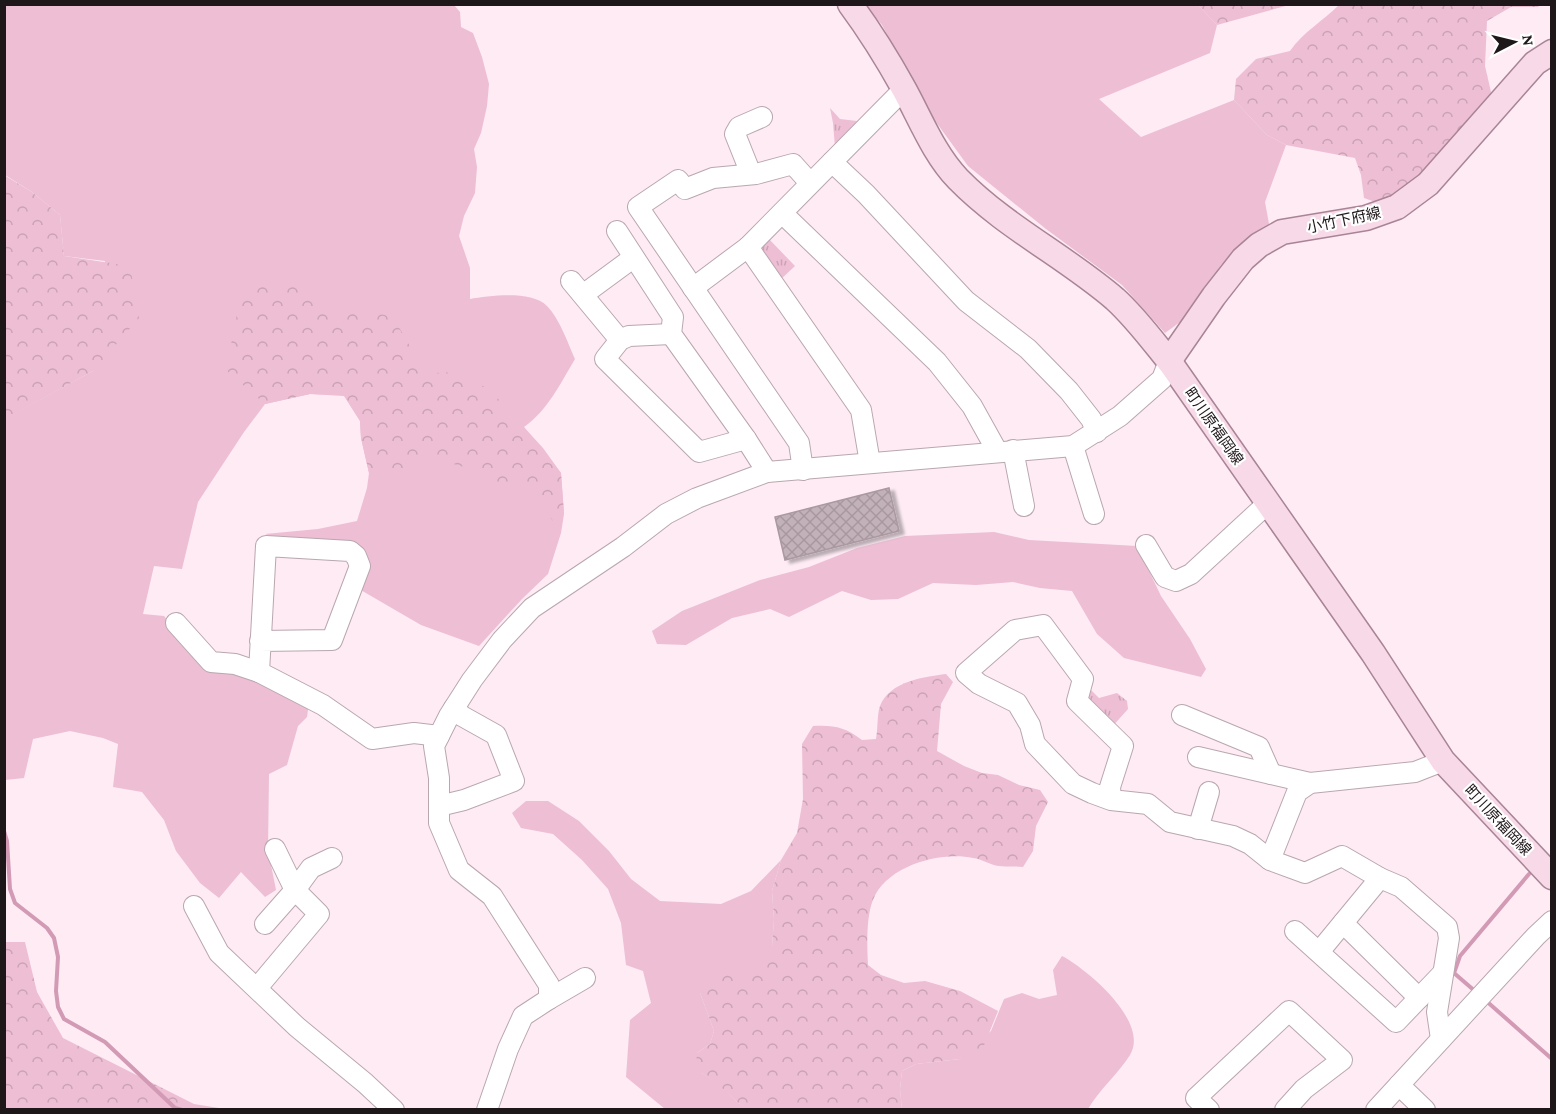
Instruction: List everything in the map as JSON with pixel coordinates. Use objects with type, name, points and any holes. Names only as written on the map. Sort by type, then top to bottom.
[{"type":"main road","name":"町川原福岡線","points":[[850,4],[904,89],[928,137],[956,177],[978,199],[1023,234],[1115,299],[1146,333],[1169,361],[1373,653],[1443,761],[1551,877]]},
{"type":"main road","name":"小竹下府線","points":[[1169,361],[1235,268],[1259,245],[1282,232],[1366,218],[1397,207],[1428,184],[1535,63],[1551,52]]},
{"type":"street","points":[[693,288],[748,247],[904,89]]},
{"type":"street","points":[[751,174],[735,134],[740,127],[762,117]]},
{"type":"street","points":[[831,162],[866,194],[966,301],[1028,349],[1069,391],[1097,432]]},
{"type":"street","points":[[803,470],[799,443],[638,207],[678,180],[685,189],[713,178],[751,174],[794,164],[810,183]]},
{"type":"street","points":[[782,213],[937,362],[1005,451],[1024,506]]},
{"type":"street","points":[[617,231],[673,317],[671,334],[767,472]]},
{"type":"street","points":[[748,247],[861,410],[870,463]]},
{"type":"street","points":[[620,340],[578,287],[633,258]]},
{"type":"street","points":[[671,334],[629,336],[620,340],[605,359],[699,452],[746,439]]},
{"type":"street","points":[[549,999],[549,985],[492,896],[459,870],[439,823],[439,778],[434,746],[472,680],[502,640],[532,608],[623,547],[666,514],[697,498],[767,472],[1073,446],[1120,416],[1162,379],[1169,361]]},
{"type":"street","points":[[1073,446],[1094,514]]},
{"type":"street","points":[[1146,545],[1166,577],[1176,580],[1191,574],[1268,503]]},
{"type":"street","points":[[259,672],[260,641],[266,546],[350,551],[357,556],[360,566],[332,640],[260,641]]},
{"type":"street","points":[[176,623],[211,662],[235,664],[259,672],[323,705],[372,739],[414,733],[439,736]]},
{"type":"street","points":[[1111,800],[1110,787],[1123,747],[1077,701],[1083,679],[1043,625],[1015,630],[966,673],[979,684],[1017,703],[1030,725],[1035,744],[1073,784],[1111,800],[1148,804],[1170,822],[1233,836],[1250,844],[1270,860],[1305,873],[1342,856],[1380,878],[1401,887],[1447,927],[1449,938],[1437,1012],[1441,1039]]},
{"type":"street","points":[[439,806],[464,800],[514,781],[496,735],[462,716],[454,708]]},
{"type":"street","points":[[1182,715],[1259,747],[1271,774]]},
{"type":"street","points":[[1198,757],[1310,783],[1415,772],[1443,761]]},
{"type":"street","points":[[1270,860],[1297,792],[1310,783]]},
{"type":"street","points":[[1198,829],[1209,792]]},
{"type":"street","points":[[257,988],[319,914],[295,890],[275,849]]},
{"type":"street","points":[[265,924],[312,868],[332,858]]},
{"type":"street","points":[[1319,952],[1380,878]]},
{"type":"street","points":[[194,906],[219,953],[297,1027],[394,1110]]},
{"type":"street","points":[[1376,1110],[1551,921]]},
{"type":"street","points":[[1342,923],[1419,998]]},
{"type":"street","points":[[1295,931],[1396,1022],[1443,972]]},
{"type":"street","points":[[488,1110],[508,1049],[523,1016],[585,978]]},
{"type":"street","points":[[1209,1110],[1196,1098],[1289,1011],[1342,1060],[1304,1089],[1285,1110]]},
{"type":"street","points":[[1399,1085],[1425,1110]]},
{"type":"green space","points":[[5,5],[454,5],[460,12],[461,27],[473,33],[489,84],[481,133],[474,149],[477,167],[475,193],[464,216],[459,236],[470,268],[470,299],[510,295],[540,301],[555,317],[575,359],[547,405],[524,427],[561,473],[564,514],[561,533],[548,574],[479,646],[421,625],[359,589],[363,562],[265,534],[318,529],[357,521],[369,473],[361,438],[360,421],[344,396],[310,394],[265,404],[198,502],[182,569],[154,566],[143,614],[164,616],[187,642],[309,702],[307,717],[298,726],[287,765],[269,774],[268,850],[276,890],[265,897],[241,872],[219,898],[200,883],[176,851],[164,820],[142,792],[113,787],[118,744],[103,738],[70,731],[33,739],[24,778],[5,780],[4,419],[93,371],[105,261],[64,256],[60,215],[32,192],[5,175]]},
{"type":"green space","points":[[865,5],[1198,5],[1217,25],[1210,53],[1099,99],[1141,137],[1234,100],[1267,135],[1286,145],[1265,202],[1269,224],[1221,265],[1191,314],[1165,333],[1122,285],[1046,229],[968,166],[928,111],[882,25]]},
{"type":"green space","points":[[1198,5],[1289,5],[1217,25]]},
{"type":"green space","points":[[1339,5],[1540,5],[1538,7],[1511,7],[1487,21],[1485,66],[1491,92],[1486,104],[1425,173],[1378,203],[1364,198],[1361,175],[1355,158],[1286,145],[1267,135],[1234,100],[1236,79],[1256,59],[1290,51],[1301,38]]},
{"type":"green space","points":[[830,108],[840,119],[857,121],[835,147],[833,123]]},
{"type":"green space","points":[[4,175],[32,192],[60,215],[64,256],[130,266],[139,318],[93,371],[5,419]]},
{"type":"green space","points":[[767,237],[795,266],[780,280],[756,248]]},
{"type":"green space","points":[[251,281],[295,282],[303,293],[322,304],[393,317],[419,362],[432,373],[457,372],[490,390],[543,448],[561,473],[564,514],[553,521],[519,477],[491,490],[464,467],[429,457],[405,478],[369,473],[361,438],[360,421],[344,395],[310,394],[265,404],[226,370],[238,309]]},
{"type":"green space","points":[[994,532],[1029,540],[1137,546],[1161,596],[1190,639],[1206,669],[1201,677],[1124,658],[1097,634],[1072,591],[1040,588],[1013,582],[976,585],[933,583],[898,599],[871,600],[842,591],[789,617],[770,609],[732,618],[686,645],[657,644],[652,631],[682,611],[760,580],[809,567],[857,548],[905,536]]},
{"type":"green space","points":[[946,674],[953,682],[941,704],[937,751],[982,773],[998,775],[1019,785],[1040,790],[1048,802],[1036,826],[1033,851],[1023,867],[996,865],[960,856],[945,857],[915,864],[889,878],[873,900],[869,915],[868,965],[881,975],[904,983],[925,981],[960,991],[998,1011],[983,1048],[960,1059],[916,1064],[902,1071],[900,1089],[902,1109],[753,1110],[738,1103],[702,1073],[696,1065],[697,1053],[710,1044],[714,1031],[700,993],[707,971],[723,969],[760,974],[772,947],[774,919],[772,891],[781,860],[797,833],[803,799],[802,744],[813,726],[839,728],[862,740],[876,739],[880,706],[891,691],[908,682]]},
{"type":"green space","points":[[1088,687],[1099,698],[1117,693],[1127,701],[1128,709],[1111,728],[1085,705]]},
{"type":"green space","points":[[526,801],[548,801],[579,821],[609,851],[631,879],[660,901],[721,904],[751,891],[781,860],[772,891],[774,919],[772,948],[760,975],[742,972],[700,993],[714,1031],[710,1044],[697,1053],[702,1073],[720,1085],[738,1103],[753,1109],[665,1109],[626,1077],[630,1020],[651,1003],[643,971],[626,965],[621,923],[608,889],[582,860],[553,834],[521,828],[512,813]]},
{"type":"green space","points":[[4,942],[25,942],[37,992],[63,1038],[194,1104],[225,1109],[5,1109]]},
{"type":"green space","points":[[1062,956],[1086,972],[1113,998],[1131,1027],[1134,1042],[1130,1055],[1088,1109],[902,1109],[900,1089],[902,1071],[916,1064],[960,1059],[991,1031],[1004,999],[1022,993],[1039,999],[1057,995],[1053,970]]},
{"type":"building","points":[[889,488],[899,531],[785,560],[775,517]]},
{"type":"waterway","points":[[4,831],[7,841],[10,889],[15,903],[47,928],[54,938],[58,957],[56,991],[58,1007],[64,1019],[105,1042],[175,1108],[182,1110]]},
{"type":"waterway","points":[[1476,992],[1454,973],[1460,956],[1529,874]]},
{"type":"waterway","points":[[1484,999],[1552,1059]]}]
